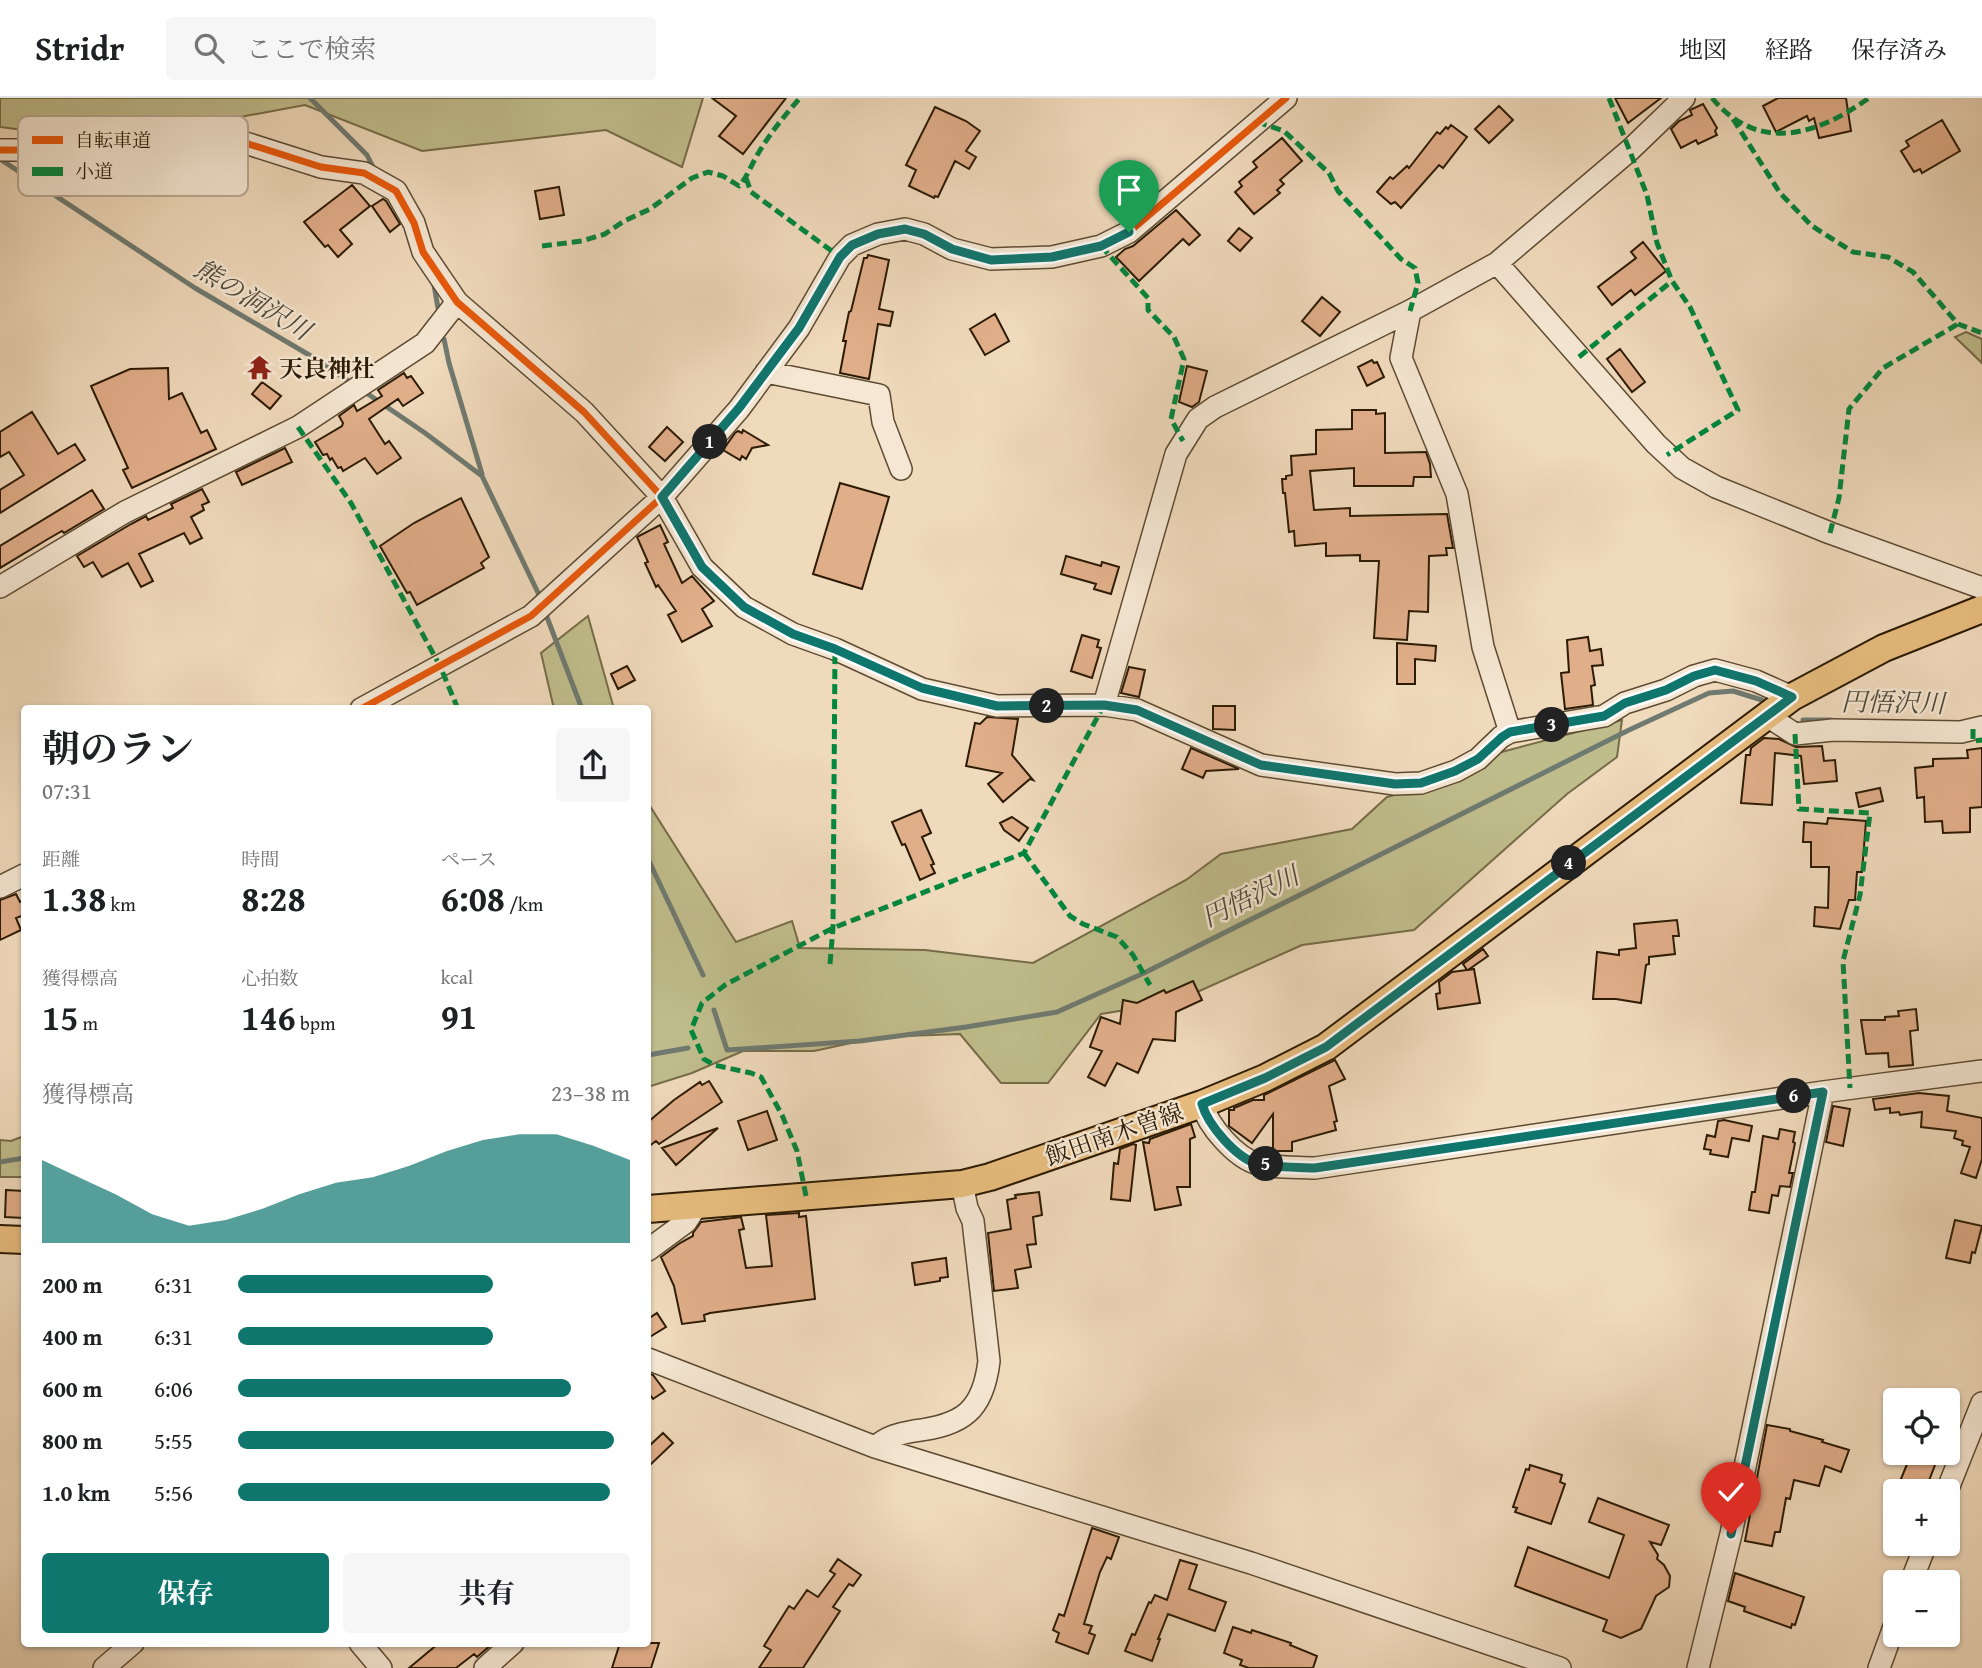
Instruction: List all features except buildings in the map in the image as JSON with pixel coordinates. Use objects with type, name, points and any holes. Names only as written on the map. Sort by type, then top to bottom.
[{"type":"main road","name":"飯田南木曽線","points":[[651,1209],[962,1184],[990,1177],[1202,1104],[1265,1078],[1326,1047],[1792,697],[1884,648],[1982,609]]},
{"type":"main road","points":[[0,1239],[21,1240]]},
{"type":"street","points":[[368,705],[531,616],[662,497],[739,408],[799,328],[840,257],[852,245],[878,234],[905,229],[924,234],[952,249],[991,260],[1052,257],[1101,246],[1129,232],[1286,98]]},
{"type":"street","points":[[1104,705],[1176,454],[1198,419],[1215,407],[1410,311],[1497,263],[1630,150],[1684,98]]},
{"type":"street","points":[[248,144],[321,167],[364,173],[396,191],[414,223],[423,252],[457,302],[584,412],[662,497],[702,567],[744,607],[793,634],[835,649],[922,688],[997,706],[1104,705],[1137,710],[1261,765],[1395,784],[1421,783],[1455,771],[1478,759],[1510,732],[1604,716],[1625,703],[1715,670],[1756,681],[1792,697]]},
{"type":"street","points":[[0,150],[18,150]]},
{"type":"street","points":[[1497,263],[1656,444],[1682,468],[1716,487],[1830,533],[1982,588]]},
{"type":"street","points":[[0,587],[125,512],[298,428],[425,343],[457,302]]},
{"type":"street","points":[[1410,311],[1401,358],[1457,494],[1483,647],[1510,732]]},
{"type":"street","points":[[766,372],[879,395],[883,422],[901,469]]},
{"type":"street","points":[[1767,716],[1795,734],[1833,730],[1961,732],[1982,727]]},
{"type":"street","points":[[0,887],[21,876]]},
{"type":"street","points":[[1202,1104],[1205,1115],[1221,1137],[1256,1163],[1315,1168],[1823,1092],[1982,1071]]},
{"type":"street","points":[[1698,1668],[1731,1534],[1823,1092]]},
{"type":"street","points":[[875,1447],[896,1433],[947,1426],[961,1419],[979,1400],[986,1383],[989,1361],[973,1221],[962,1184]]},
{"type":"street","points":[[651,1248],[685,1222],[697,1205]]},
{"type":"street","points":[[651,1360],[875,1447],[1251,1563],[1560,1668]]},
{"type":"street","points":[[1952,1479],[1982,1402]]},
{"type":"street","points":[[104,1668],[128,1647]]},
{"type":"street","points":[[363,1647],[381,1668]]},
{"type":"street","points":[[485,1668],[509,1647]]},
{"type":"street","points":[[1879,1668],[1887,1647]]},
{"type":"shaded area","points":[[0,98],[703,98],[682,167],[606,130],[422,151],[305,105],[246,116],[18,116],[18,129],[0,127]]},
{"type":"shaded area","points":[[1966,332],[1982,339],[1982,363],[1955,337]]},
{"type":"shaded area","points":[[588,616],[613,705],[553,705],[541,653]]},
{"type":"shaded area","points":[[1622,720],[1617,757],[1567,794],[1414,930],[1302,945],[1175,1002],[1101,1014],[1048,1083],[1001,1083],[960,1034],[879,1037],[814,1051],[743,1051],[692,1073],[651,1086],[651,808],[736,942],[792,921],[800,948],[925,950],[1033,963],[1186,880],[1221,854],[1352,829],[1387,797],[1437,783],[1498,753]]},
{"type":"shaded area","points":[[21,1137],[21,1177],[0,1177],[0,1140],[11,1141]]},
{"type":"waterway","points":[[310,98],[367,155],[375,171]]},
{"type":"waterway","name":"熊の洞沢川","points":[[0,159],[18,171]]},
{"type":"waterway","name":"熊の洞沢川","points":[[56,196],[195,288],[316,359],[354,385]]},
{"type":"waterway","points":[[434,285],[438,308]]},
{"type":"waterway","points":[[444,339],[482,474]]},
{"type":"waterway","name":"熊の洞沢川","points":[[362,390],[482,476],[541,599]]},
{"type":"waterway","name":"熊の洞沢川","points":[[545,612],[580,705]]},
{"type":"waterway","name":"円悟沢川","points":[[714,1010],[727,1050],[860,1041],[1057,1012],[1144,973],[1629,730],[1709,693],[1733,691],[1762,700]]},
{"type":"waterway","name":"円悟沢川","points":[[1803,720],[1831,720]]},
{"type":"waterway","name":"熊の洞沢川","points":[[651,865],[703,975]]},
{"type":"waterway","name":"円悟沢川","points":[[651,1054],[688,1048]]},
{"type":"waterway","name":"円悟沢川","points":[[0,1162],[21,1158]]},
{"type":"marked path","points":[[542,246],[582,241],[605,234],[624,221],[650,209],[692,178],[708,172],[723,176],[739,186],[768,138],[800,98]]},
{"type":"marked path","points":[[1609,98],[1647,195],[1657,243],[1672,281],[1690,307],[1738,410],[1667,455]]},
{"type":"marked path","points":[[1712,98],[1730,116],[1749,127],[1789,133],[1829,121],[1869,98]]},
{"type":"marked path","points":[[1733,119],[1780,193],[1812,226],[1853,252],[1888,257],[1913,272],[1958,324],[1982,333]]},
{"type":"marked path","points":[[1257,122],[1284,131],[1329,173],[1338,191],[1401,259],[1415,268],[1418,283],[1410,311]]},
{"type":"marked path","points":[[746,178],[751,192],[840,257]]},
{"type":"marked path","points":[[1101,246],[1148,298],[1148,310],[1174,337],[1184,359],[1171,419],[1183,441]]},
{"type":"marked path","points":[[1579,357],[1672,281]]},
{"type":"marked path","points":[[1830,533],[1839,498],[1849,409],[1883,368],[1958,324]]},
{"type":"marked path","points":[[298,427],[351,503],[440,666],[456,705]]},
{"type":"marked path","points":[[830,964],[833,928],[835,649]]},
{"type":"marked path","points":[[806,1196],[797,1151],[782,1115],[761,1077],[714,1065],[704,1059],[691,1030],[702,1003],[725,985],[833,928],[1024,853],[1104,705]]},
{"type":"marked path","points":[[1973,729],[1973,741],[1982,740]]},
{"type":"marked path","points":[[1795,734],[1799,809],[1870,813],[1860,895],[1843,961],[1850,1088]]},
{"type":"marked path","points":[[1024,853],[1070,916],[1117,937],[1133,955],[1150,985]]},
{"type":"cycle path","points":[[368,705],[531,616],[662,497],[739,409],[799,328],[840,257],[852,245],[878,234],[905,229],[924,234],[952,249],[991,259],[1052,257],[1101,246],[1129,232],[1286,98]]},
{"type":"cycle path","points":[[248,144],[321,167],[364,173],[396,191],[414,223],[423,252],[457,302],[584,412],[662,497],[702,567],[744,607],[793,634],[835,649],[922,689],[997,706],[1104,705],[1137,710],[1261,765],[1395,784],[1421,783],[1456,771],[1478,759],[1510,732],[1604,716],[1625,703],[1715,670],[1756,681],[1792,697]]},
{"type":"cycle path","points":[[0,150],[18,150]]},
{"type":"place","name":"天良神社","points":[[259,368]]},
{"type":"route","points":[[1129,232],[1101,246],[1052,257],[991,260],[952,249],[924,234],[905,229],[878,234],[852,245],[840,257],[799,328],[739,408],[662,497],[702,567],[744,607],[793,634],[835,649],[922,688],[997,706],[1104,705],[1137,710],[1261,765],[1395,784],[1421,783],[1455,771],[1478,759],[1510,732],[1604,716],[1625,703],[1715,670],[1756,681],[1792,697],[1326,1047],[1265,1078],[1202,1104],[1205,1115],[1221,1137],[1256,1163],[1315,1168],[1823,1092],[1731,1534]]}]
